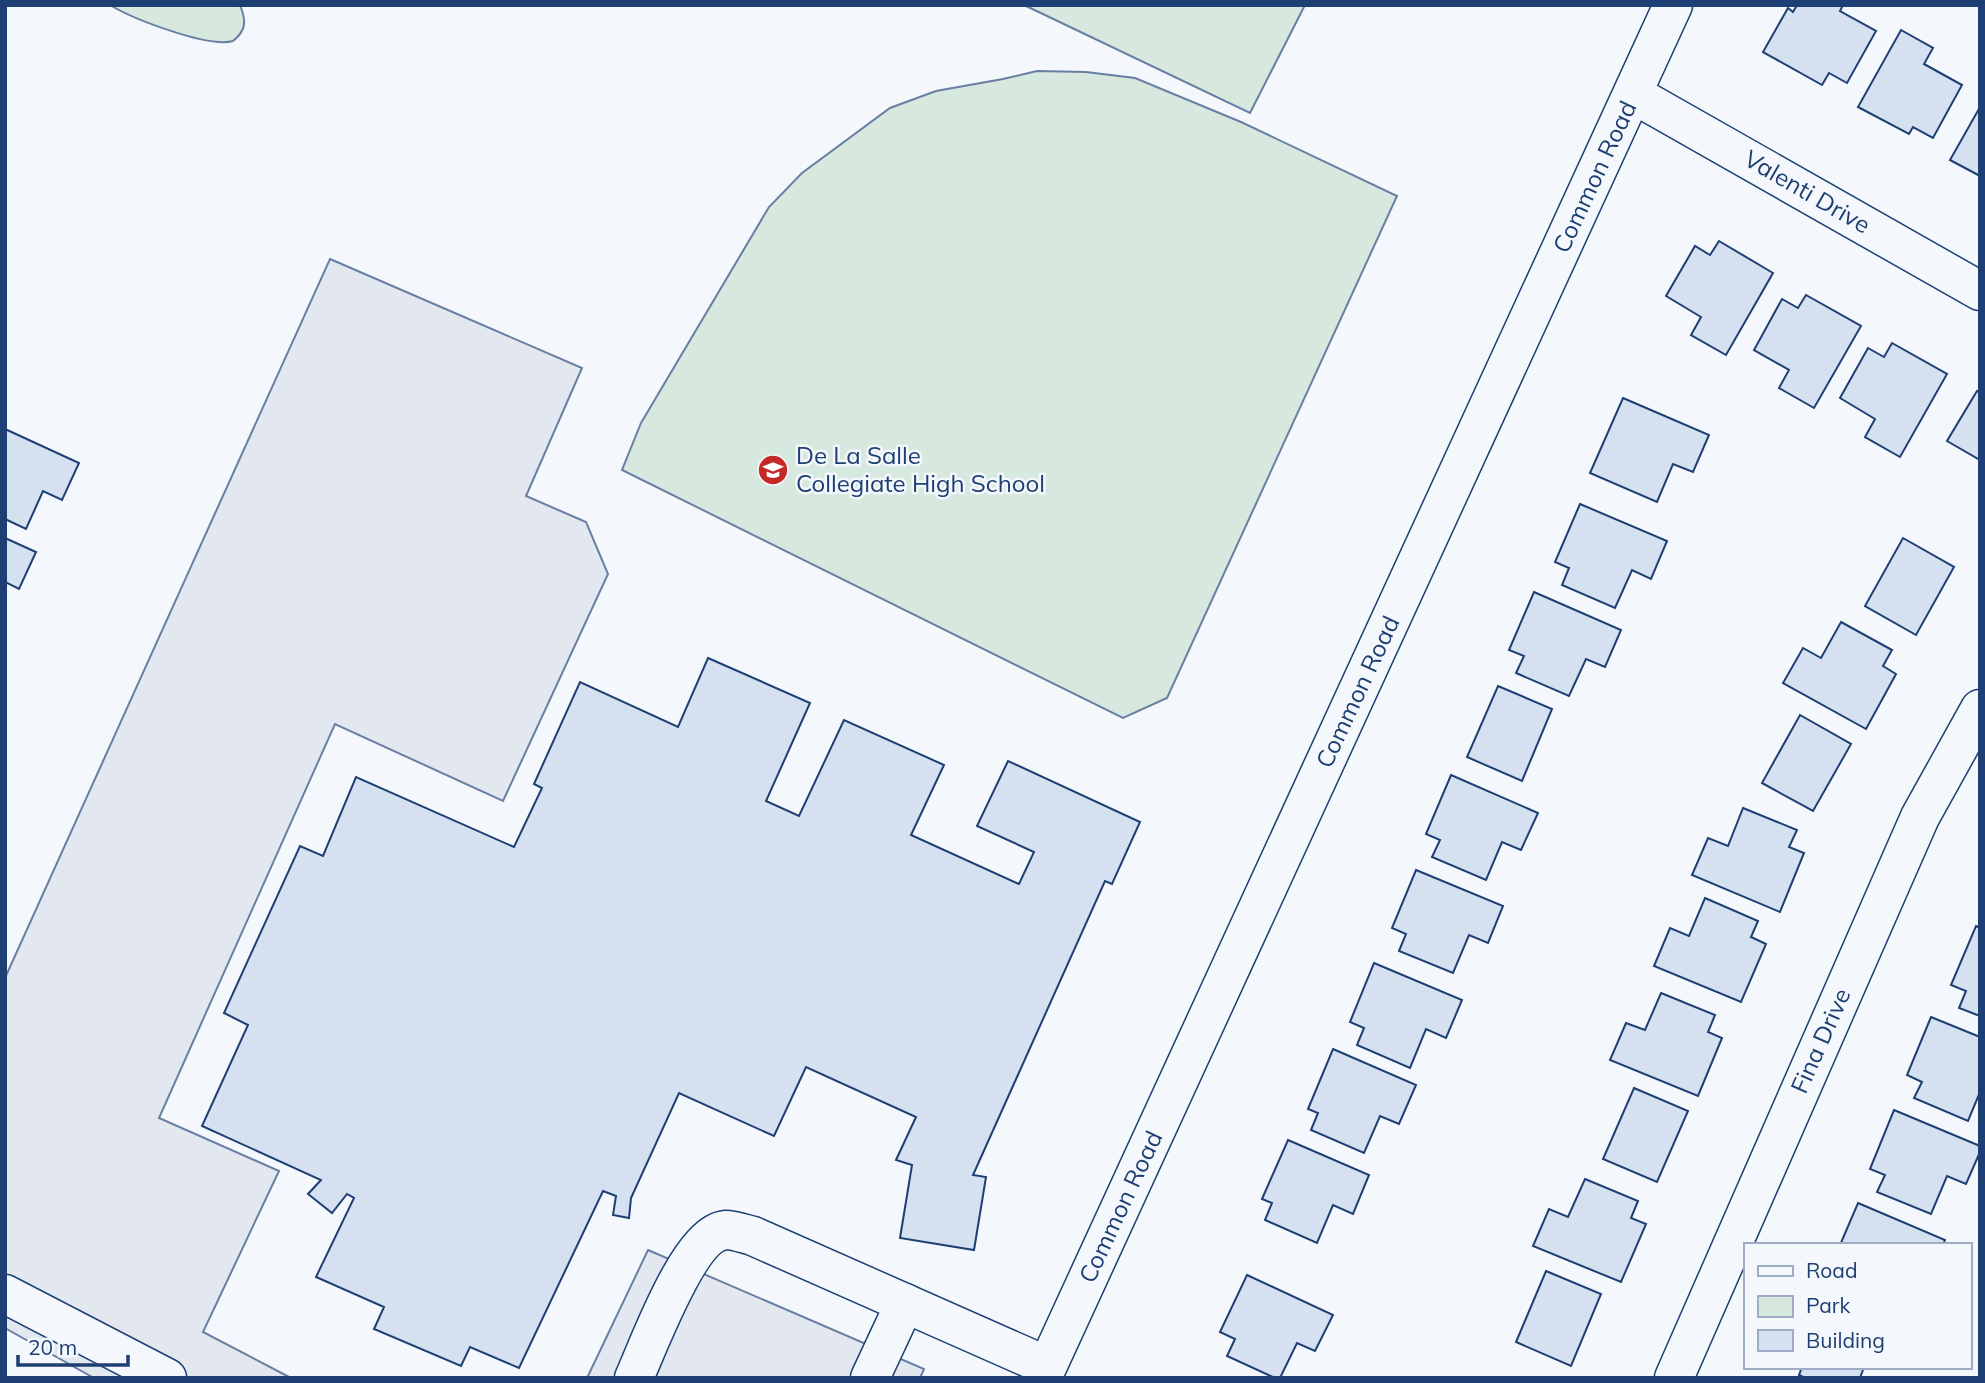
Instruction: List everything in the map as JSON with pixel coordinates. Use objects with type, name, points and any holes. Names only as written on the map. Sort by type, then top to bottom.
[{"type":"street","name":"Common Road","points":[[1045,1372],[1674,5]]},
{"type":"street","name":"Valenti Drive","points":[[1633,94],[1980,291]]},
{"type":"street","name":"Fina Drive","points":[[1674,1378],[1920,817],[1980,709]]},
{"type":"street","points":[[634,1378],[681,1273],[704,1240],[726,1230],[753,1236],[905,1303],[1045,1372]]},
{"type":"street","points":[[5,1294],[167,1378]]},
{"type":"street","points":[[870,1378],[905,1303]]},
{"type":"green space","points":[[110,5],[240,5],[244,24],[241,33],[233,41],[206,40],[135,18]]},
{"type":"green space","points":[[1024,5],[1305,5],[1250,113]]},
{"type":"green space","points":[[1037,71],[1086,72],[1135,78],[1241,122],[1397,196],[1167,698],[1123,718],[622,470],[641,423],[769,207],[802,173],[890,108],[936,91]]},
{"type":"shaded area","points":[[330,259],[582,368],[526,496],[586,522],[608,574],[503,801],[335,724],[159,1118],[279,1171],[203,1332],[291,1378],[94,1378],[5,1328],[5,978]]},
{"type":"shaded area","points":[[648,1250],[924,1369],[920,1378],[587,1378]]},
{"type":"building","points":[[1797,5],[1843,5],[1840,11],[1876,31],[1847,83],[1829,73],[1822,85],[1763,52],[1788,8],[1793,12]]},
{"type":"building","points":[[1901,30],[1933,48],[1924,64],[1962,85],[1933,138],[1913,127],[1909,134],[1858,107]]},
{"type":"building","points":[[1980,107],[1980,176],[1950,160]]},
{"type":"building","points":[[1719,241],[1773,273],[1726,355],[1691,335],[1701,317],[1666,296],[1695,246],[1710,255]]},
{"type":"building","points":[[1806,295],[1861,326],[1814,408],[1779,388],[1789,370],[1754,350],[1782,299],[1798,308]]},
{"type":"building","points":[[1892,343],[1947,374],[1900,457],[1865,437],[1875,419],[1840,398],[1868,348],[1884,357]]},
{"type":"building","points":[[1977,391],[1980,392],[1980,460],[1947,441]]},
{"type":"building","points":[[1623,398],[1709,435],[1693,472],[1673,464],[1657,502],[1590,473]]},
{"type":"building","points":[[5,429],[79,463],[62,500],[43,491],[26,529],[5,519]]},
{"type":"building","points":[[1580,504],[1667,541],[1651,579],[1632,570],[1615,608],[1562,585],[1569,568],[1555,562]]},
{"type":"building","points":[[5,538],[36,552],[19,589],[5,582]]},
{"type":"building","points":[[1903,538],[1954,567],[1916,635],[1865,606]]},
{"type":"building","points":[[1534,592],[1621,630],[1605,667],[1586,659],[1569,696],[1516,673],[1524,656],[1509,650]]},
{"type":"building","points":[[1841,622],[1892,650],[1883,666],[1896,674],[1866,729],[1783,683],[1803,648],[1821,658]]},
{"type":"building","points":[[708,658],[810,703],[766,801],[799,816],[844,720],[944,765],[911,835],[1019,884],[1034,852],[977,826],[1008,761],[1140,822],[1112,884],[1105,881],[973,1175],[986,1177],[974,1250],[900,1238],[912,1165],[896,1160],[916,1117],[806,1067],[774,1136],[679,1093],[631,1198],[629,1218],[613,1215],[616,1196],[603,1191],[519,1368],[470,1347],[461,1366],[374,1329],[384,1307],[316,1277],[354,1198],[347,1194],[332,1213],[308,1194],[321,1180],[202,1126],[248,1025],[224,1013],[300,846],[323,856],[356,777],[514,847],[542,788],[534,784],[580,682],[678,727]]},
{"type":"building","points":[[1498,686],[1552,709],[1522,781],[1467,757]]},
{"type":"building","points":[[1800,715],[1851,744],[1813,811],[1762,783]]},
{"type":"building","points":[[1451,775],[1538,813],[1521,850],[1502,842],[1486,880],[1432,857],[1440,840],[1426,834]]},
{"type":"building","points":[[1743,808],[1797,830],[1789,847],[1804,853],[1780,912],[1692,875],[1708,838],[1728,846]]},
{"type":"building","points":[[1416,870],[1503,906],[1488,943],[1469,935],[1453,973],[1399,951],[1406,934],[1392,928]]},
{"type":"building","points":[[1705,898],[1758,921],[1751,937],[1766,944],[1741,1002],[1654,966],[1670,928],[1689,936]]},
{"type":"building","points":[[1976,926],[1980,928],[1980,1016],[1959,1008],[1966,991],[1951,985]]},
{"type":"building","points":[[1374,963],[1462,1000],[1446,1038],[1426,1029],[1410,1068],[1357,1045],[1364,1028],[1350,1022]]},
{"type":"building","points":[[1661,993],[1715,1015],[1708,1032],[1722,1038],[1698,1096],[1610,1060],[1626,1023],[1645,1030]]},
{"type":"building","points":[[1931,1017],[1980,1037],[1980,1092],[1968,1121],[1914,1098],[1922,1082],[1907,1075]]},
{"type":"building","points":[[1333,1049],[1416,1085],[1399,1124],[1380,1116],[1364,1153],[1311,1130],[1318,1113],[1308,1109]]},
{"type":"building","points":[[1634,1088],[1688,1111],[1657,1182],[1603,1159]]},
{"type":"building","points":[[1894,1110],[1980,1146],[1966,1184],[1947,1176],[1931,1214],[1877,1192],[1885,1175],[1870,1169]]},
{"type":"building","points":[[1288,1140],[1369,1175],[1353,1214],[1333,1205],[1317,1243],[1265,1220],[1272,1203],[1262,1199]]},
{"type":"building","points":[[1585,1179],[1638,1201],[1631,1218],[1646,1224],[1621,1282],[1533,1246],[1549,1209],[1568,1217]]},
{"type":"building","points":[[1858,1203],[1945,1240],[1944,1243],[1841,1243]]},
{"type":"building","points":[[1546,1271],[1601,1294],[1571,1366],[1516,1342]]},
{"type":"building","points":[[1247,1275],[1333,1315],[1315,1351],[1297,1343],[1280,1378],[1227,1356],[1235,1339],[1220,1332]]},
{"type":"building","points":[[1801,1369],[1863,1369],[1860,1378],[1805,1378],[1799,1375]]},
{"type":"place","name":"De La Salle Collegiate High School","points":[[773,470]]}]
